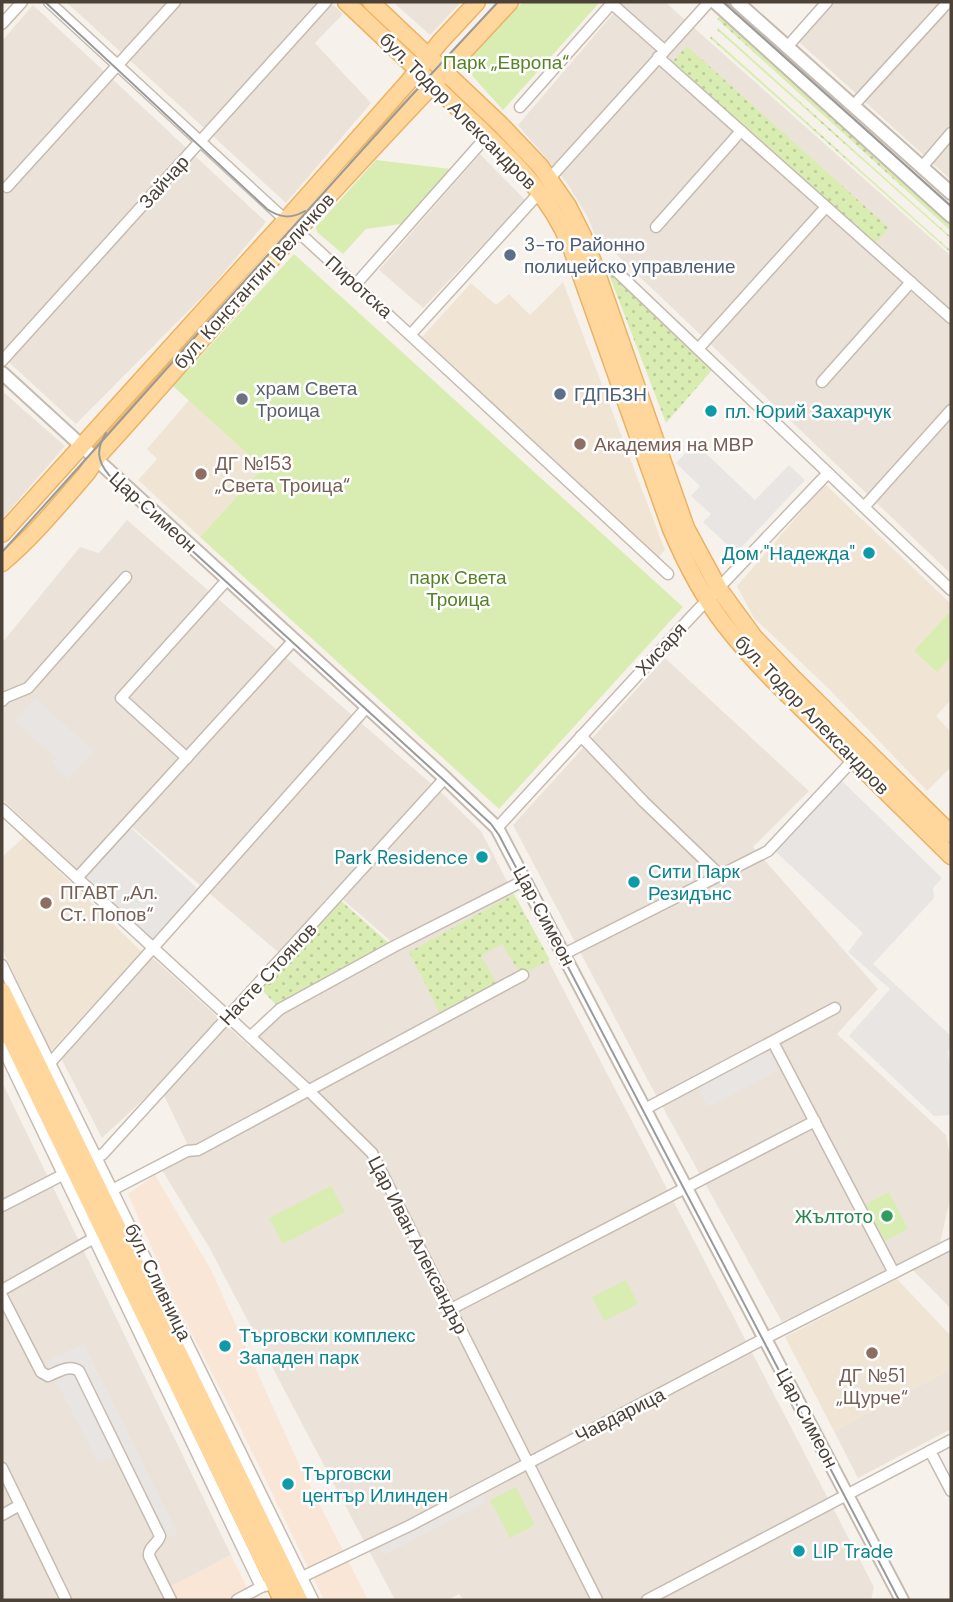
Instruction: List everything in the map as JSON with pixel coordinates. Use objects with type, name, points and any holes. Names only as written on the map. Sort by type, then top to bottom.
[{"type":"main road","name":"бул. Тодор Александров","points":[[346,2],[512,160],[568,206],[583,236],[679,509],[723,622],[756,662],[951,856]]},
{"type":"main road","name":"бул. Тодор Александров","points":[[371,2],[515,139],[545,185]]},
{"type":"main road","name":"бул. Константин Величков","points":[[2,563],[88,471],[95,459],[291,226],[429,56],[477,2]]},
{"type":"main road","name":"бул. Константин Величков","points":[[2,534],[68,459],[291,226],[446,72],[510,2]]},
{"type":"main road","name":"бул. Тодор Александров","points":[[713,595],[777,663],[951,834]]},
{"type":"main road","name":"бул. Сливница","points":[[2,991],[80,1166],[282,1582],[299,1600]]},
{"type":"main road","name":"бул. Сливница","points":[[2,1020],[80,1166]]},
{"type":"main road","name":"бул. Сливница","points":[[282,1582],[282,1600]]},
{"type":"street","points":[[2,24],[22,2]]},
{"type":"street","name":"Пиротска","points":[[49,2],[668,573]]},
{"type":"street","points":[[7,187],[174,2]]},
{"type":"street","name":"Зайчар","points":[[2,361],[327,2]]},
{"type":"street","points":[[411,334],[709,2]]},
{"type":"street","points":[[715,2],[951,216]]},
{"type":"street","points":[[737,2],[951,193]]},
{"type":"street","points":[[787,47],[827,2]]},
{"type":"street","points":[[853,106],[948,2]]},
{"type":"street","points":[[520,107],[612,3],[741,131],[951,318]]},
{"type":"street","points":[[656,227],[741,131]]},
{"type":"street","points":[[922,167],[951,133]]},
{"type":"street","points":[[356,285],[487,136]]},
{"type":"street","points":[[698,349],[826,207]]},
{"type":"street","points":[[614,269],[951,590]]},
{"type":"street","points":[[822,382],[911,282]]},
{"type":"street","name":"Цар Симеон","points":[[2,373],[497,828],[902,1600]]},
{"type":"street","points":[[864,507],[951,410]]},
{"type":"street","name":"Хисаря","points":[[497,828],[828,473]]},
{"type":"street","points":[[2,701],[28,688],[125,577]]},
{"type":"street","points":[[187,758],[121,698],[227,580]]},
{"type":"street","points":[[77,878],[294,640]]},
{"type":"street","points":[[50,1062],[367,707]]},
{"type":"street","points":[[581,736],[644,802],[720,875]]},
{"type":"street","points":[[564,954],[768,851],[853,760]]},
{"type":"street","name":"Насте Стоянов","points":[[2,1206],[103,1154],[445,778]]},
{"type":"street","name":"Цар Иван Александър","points":[[2,809],[308,1090],[372,1153],[597,1600]]},
{"type":"street","points":[[250,1037],[280,1009],[393,947],[525,880]]},
{"type":"street","name":"бул. Сливница","points":[[2,965],[50,1062],[80,1166],[94,1238],[282,1582],[313,1600]]},
{"type":"street","points":[[112,1190],[187,1151],[198,1150],[523,975]]},
{"type":"street","points":[[645,1109],[835,1008]]},
{"type":"street","points":[[773,1042],[894,1273]]},
{"type":"street","name":"бул. Сливница","points":[[2,1047],[80,1166],[112,1190],[282,1582]]},
{"type":"street","points":[[451,1309],[815,1121]]},
{"type":"street","points":[[2,1290],[94,1238]]},
{"type":"street","name":"Чавдарица","points":[[237,1600],[411,1525],[765,1339],[950,1246]]},
{"type":"street","points":[[2,1296],[40,1372],[48,1376],[69,1368],[79,1371],[160,1536],[149,1556],[171,1600]]},
{"type":"street","points":[[647,1600],[951,1440]]},
{"type":"street","points":[[930,1451],[951,1491]]},
{"type":"street","points":[[2,1468],[66,1600]]},
{"type":"street","points":[[2,1515],[20,1505]]},
{"type":"shaded area","points":[[66,2],[330,2],[343,14],[315,43],[371,103],[286,203]]},
{"type":"shaded area","points":[[393,2],[461,2],[430,35]]},
{"type":"shaded area","points":[[623,2],[665,2],[951,256],[951,574],[594,233],[567,183],[518,125]]},
{"type":"shaded area","points":[[832,2],[951,2],[951,180],[797,40]]},
{"type":"shaded area","points":[[33,5],[266,222],[210,289],[76,424],[2,356],[2,41]]},
{"type":"shaded area","points":[[480,154],[525,200],[423,308],[379,270]]},
{"type":"shaded area","name":"Академия на МВР","points":[[563,282],[665,550],[658,558],[422,337],[471,283],[496,305],[509,294],[530,315]]},
{"type":"shaded area","points":[[2,391],[65,446],[2,519]]},
{"type":"shaded area","name":"ДГ №153 „Света Троица“","points":[[189,400],[263,468],[200,537],[138,480],[157,459],[147,449]]},
{"type":"shaded area","points":[[695,443],[755,500],[789,465],[805,480],[736,553],[703,522],[711,514],[691,496],[700,486],[676,463]]},
{"type":"shaded area","points":[[825,484],[951,604],[951,700],[936,716],[951,732],[951,767],[927,791],[828,688],[754,618],[737,586]]},
{"type":"shaded area","points":[[127,520],[443,794],[481,831],[874,1587],[871,1600],[464,1600],[459,1594],[448,1600],[395,1600],[209,1247],[162,1170],[192,1154],[159,1085],[102,1138],[61,1058],[151,956],[250,1047],[280,1013],[400,949],[333,891],[278,952],[124,820],[77,870],[2,799],[2,643],[80,547],[99,553]]},
{"type":"shaded area","points":[[665,658],[809,791],[753,847],[878,989],[837,1034],[946,1135],[951,1162],[951,1195],[940,1243],[951,1253],[951,1309],[907,1264],[782,1322],[652,1088],[513,825]]},
{"type":"shaded area","points":[[35,698],[94,751],[68,779],[51,763],[56,758],[14,721]]},
{"type":"shaded area","points":[[842,781],[942,878],[933,888],[934,898],[873,964],[951,1036],[951,1047],[948,1051],[951,1115],[934,1116],[849,1036],[890,989],[848,952],[863,933],[776,852]]},
{"type":"shaded area","points":[[127,824],[202,893],[153,948],[77,878]]},
{"type":"shaded area","name":"ПГАВТ „Ал. Ст. Попов“","points":[[24,837],[142,952],[51,1051],[2,949],[2,857]]},
{"type":"shaded area","points":[[769,1052],[778,1071],[708,1107],[698,1088]]},
{"type":"shaded area","points":[[2,1082],[231,1555],[163,1591],[166,1600],[2,1600]]},
{"type":"shaded area","points":[[155,1175],[211,1270],[297,1460],[368,1600],[324,1600],[175,1301],[128,1194]]},
{"type":"shaded area","name":"ДГ №51 „Щурче“","points":[[897,1279],[951,1336],[951,1369],[834,1431],[785,1337]]},
{"type":"shaded area","points":[[84,1344],[178,1534],[159,1538],[120,1453],[98,1463],[46,1361]]},
{"type":"shaded area","points":[[951,1369],[951,1429],[858,1478],[834,1431]]},
{"type":"shaded area","points":[[482,1494],[486,1502],[384,1555],[380,1547]]},
{"type":"shaded area","points":[[231,1555],[253,1600],[177,1600],[171,1586]]},
{"type":"green space","name":"Парк „Европа“","points":[[523,2],[600,2],[503,110],[468,71],[467,63]]},
{"type":"green space","points":[[720,17],[951,224],[951,231],[717,19]]},
{"type":"green space","points":[[718,28],[951,237],[951,239],[717,30]]},
{"type":"green space","points":[[711,36],[951,251],[951,253],[710,38]]},
{"type":"green space","points":[[687,46],[889,228],[874,245],[671,63]]},
{"type":"green space","points":[[376,160],[451,169],[401,224],[366,229],[343,254],[317,232],[316,227]]},
{"type":"green space","name":"парк Света Троица","points":[[294,254],[683,607],[499,809],[200,537],[263,468],[173,386]]},
{"type":"green space","points":[[612,270],[713,369],[666,423],[608,272]]},
{"type":"green space","points":[[949,613],[951,656],[937,672],[914,651]]},
{"type":"green space","points":[[514,894],[550,960],[521,975],[502,944],[481,956],[499,987],[442,1017],[409,952]]},
{"type":"green space","points":[[338,898],[393,947],[280,1009],[257,985]]},
{"type":"green space","points":[[331,1186],[345,1212],[283,1244],[269,1218]]},
{"type":"green space","name":"Жълтото","points":[[889,1192],[908,1229],[885,1241],[866,1204]]},
{"type":"green space","points":[[626,1280],[638,1304],[604,1321],[592,1297]]},
{"type":"green space","points":[[516,1487],[535,1525],[510,1538],[490,1500]]},
{"type":"tram line","points":[[45,2],[267,209],[286,216],[305,211]]},
{"type":"tram line","points":[[2,552],[498,2]]},
{"type":"tram line","points":[[723,2],[951,206]]},
{"type":"tram line","points":[[106,433],[99,455],[109,475],[447,783],[491,824],[499,835],[899,1600]]},
{"type":"place","name":"3-то Районно полицейско управление","points":[[510,255]]},
{"type":"place","name":"ГДПБЗН","points":[[560,394]]},
{"type":"place","name":"храм Света Троица","points":[[242,399]]},
{"type":"place","name":"пл. Юрий Захарчук","points":[[711,411]]},
{"type":"place","name":"Академия на МВР","points":[[580,444]]},
{"type":"place","name":"ДГ №153 „Света Троица“","points":[[201,474]]},
{"type":"place","name":"Дом \"Надежда\"","points":[[869,553]]},
{"type":"place","name":"Park Residence","points":[[482,857]]},
{"type":"place","name":"Сити Парк Резидънс","points":[[634,882]]},
{"type":"place","name":"ПГАВТ „Ал. Ст. Попов“","points":[[46,903]]},
{"type":"place","name":"Жълтото","points":[[887,1216]]},
{"type":"place","name":"Търговски комплекс Западен парк","points":[[225,1346]]},
{"type":"place","name":"ДГ №51 „Щурче“","points":[[872,1353]]},
{"type":"place","name":"Търговски център Илинден","points":[[288,1484]]},
{"type":"place","name":"LIP Trade","points":[[799,1551]]}]
